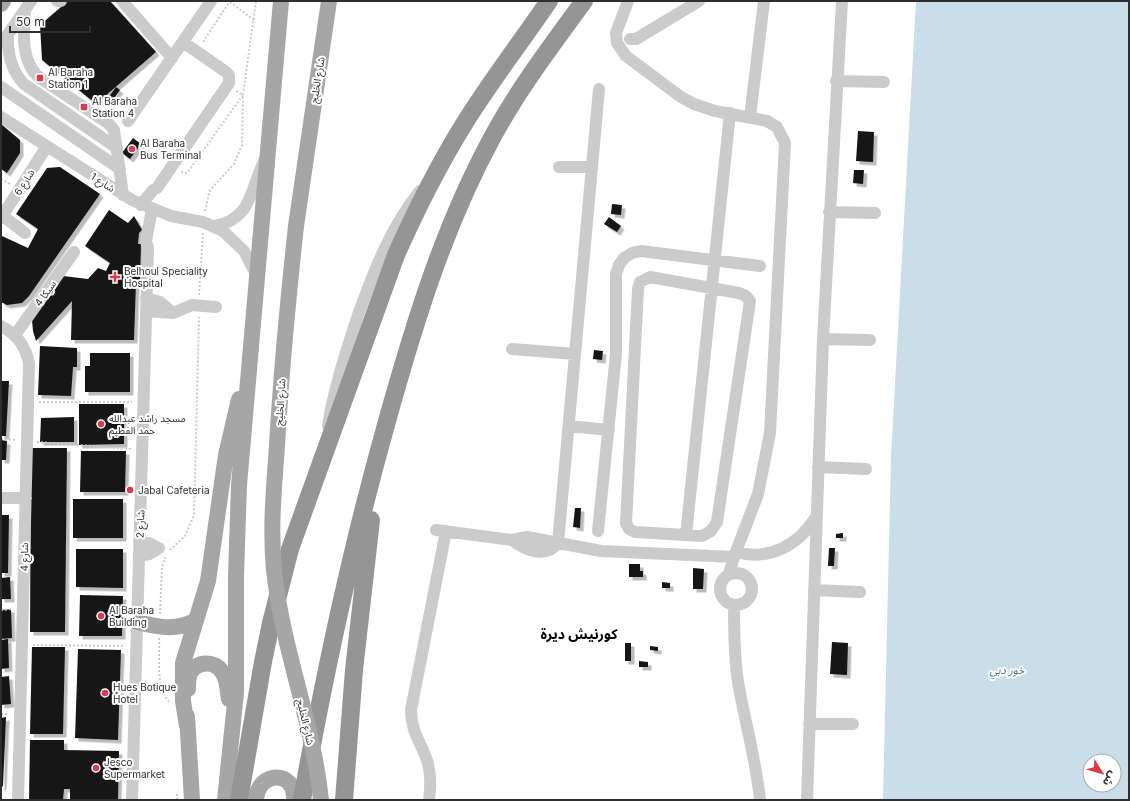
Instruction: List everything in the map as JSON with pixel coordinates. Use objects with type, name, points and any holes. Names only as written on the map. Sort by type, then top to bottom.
[{"type":"highway","points":[[239,800],[271,623],[290,548],[396,255],[437,170],[464,123],[549,1]]},
{"type":"highway","points":[[302,800],[348,571],[390,411],[425,296],[462,199],[511,105],[549,48],[584,1]]},
{"type":"highway","points":[[344,800],[364,578],[374,501],[390,411]]},
{"type":"main road","points":[[226,800],[234,730],[237,652],[238,523],[257,277],[281,1]]},
{"type":"main road","points":[[318,1],[322,50]]},
{"type":"main road","name":"شارع الخليج","points":[[321,800],[311,739],[280,610],[272,548],[273,506],[283,353],[296,226],[329,1]]},
{"type":"main road","points":[[188,726],[182,701],[182,676],[186,650],[208,581],[230,436],[250,363]]},
{"type":"main road","points":[[137,622],[159,627],[174,628],[195,622]]},
{"type":"main road","points":[[192,800],[188,726],[188,678],[194,669],[207,663],[217,666],[224,674],[234,730]]},
{"type":"main road","points":[[256,800],[260,785],[263,781],[273,777],[283,779],[291,785],[294,800]]},
{"type":"street","points":[[122,1],[172,58]]},
{"type":"street","points":[[128,120],[211,1]]},
{"type":"street","points":[[628,1],[616,33],[617,43],[622,52],[681,97],[701,107],[767,120],[777,127],[785,142],[786,154],[770,433],[758,494],[729,574]]},
{"type":"street","points":[[630,39],[636,39],[699,1]]},
{"type":"street","points":[[750,117],[764,1]]},
{"type":"street","points":[[807,800],[823,339],[836,81],[842,1]]},
{"type":"street","points":[[1,45],[28,6]]},
{"type":"street","points":[[28,6],[24,40],[29,65],[40,78],[108,123],[114,130],[123,195]]},
{"type":"street","points":[[8,34],[7,46],[10,60],[15,72],[24,84],[117,148]]},
{"type":"street","name":"شارع 2","points":[[132,800],[146,298],[148,248],[154,238],[150,208],[157,188],[229,83],[226,72],[183,42]]},
{"type":"street","points":[[836,81],[884,82]]},
{"type":"street","points":[[1,87],[120,169]]},
{"type":"street","points":[[558,543],[599,90]]},
{"type":"street","points":[[686,535],[730,113]]},
{"type":"street","name":"شارع 1","points":[[1,117],[123,195],[150,208],[182,219],[203,222],[215,226],[238,244],[250,259],[257,277]]},
{"type":"street","name":"شارع 6","points":[[2,217],[47,146]]},
{"type":"street","points":[[215,226],[233,220],[246,207],[258,173],[269,152]]},
{"type":"street","points":[[559,167],[592,167]]},
{"type":"street","points":[[829,212],[875,213]]},
{"type":"street","points":[[2,217],[25,232]]},
{"type":"street","points":[[598,531],[616,354],[616,274],[619,265],[628,255],[641,251],[760,266]]},
{"type":"street","name":"4 سيكا","points":[[15,335],[74,252]]},
{"type":"street","points":[[650,277],[743,294],[750,301],[717,522],[714,529],[705,535],[686,535],[635,532],[629,529],[626,523],[638,289],[640,282],[650,277]]},
{"type":"street","points":[[146,298],[160,302],[173,312]]},
{"type":"street","points":[[146,310],[173,312],[185,306],[216,306]]},
{"type":"street","name":"شارع 4","points":[[1,326],[15,335],[23,344],[28,356],[29,364],[22,645],[16,797]]},
{"type":"street","points":[[823,339],[870,340]]},
{"type":"street","points":[[512,349],[576,354]]},
{"type":"street","points":[[569,426],[609,430]]},
{"type":"street","points":[[818,468],[866,468]]},
{"type":"street","points":[[1,498],[26,498]]},
{"type":"street","points":[[429,800],[431,780],[430,770],[427,760],[414,734],[411,710],[441,531],[512,540],[528,537],[601,551],[760,554],[783,549],[802,536],[816,517]]},
{"type":"street","points":[[139,542],[149,543],[159,548],[149,554],[139,556]]},
{"type":"street","points":[[734,573],[744,575],[752,587],[752,592],[748,601],[739,606],[730,605],[722,599],[719,590],[722,580],[729,574],[734,573]]},
{"type":"street","points":[[814,590],[860,592]]},
{"type":"street","points":[[734,606],[734,644],[738,682],[754,755],[760,800]]},
{"type":"street","points":[[809,724],[853,724]]},
{"type":"path","points":[[174,707],[163,694],[160,685],[159,627],[163,562],[171,548],[189,530],[194,515],[199,305],[203,222],[210,190],[234,164],[240,152],[242,139],[243,95],[256,1]]},
{"type":"path","points":[[230,2],[254,20]]},
{"type":"path","points":[[28,402],[143,402]]},
{"type":"path","points":[[1,439],[142,450]]},
{"type":"path","points":[[22,645],[136,646]]},
{"type":"path","points":[[177,800],[178,785]]},
{"type":"water","name":"خور دبي","points":[[916,1],[1129,1],[1129,800],[883,800],[891,457]]},
{"type":"building","points":[[68,1],[110,1],[156,52],[96,104],[42,60],[40,25]]},
{"type":"building","points":[[116,87],[120,90],[109,105],[105,102]]},
{"type":"building","points":[[1,124],[20,140],[20,153],[7,173],[1,169]]},
{"type":"building","points":[[858,131],[874,132],[873,162],[856,161]]},
{"type":"building","name":"Al Baraha Bus Terminal","points":[[133,138],[141,144],[130,159],[122,153]]},
{"type":"building","points":[[60,167],[100,194],[29,296],[22,303],[7,305],[1,302],[2,236],[28,248],[38,229],[16,214],[47,168]]},
{"type":"building","points":[[854,170],[864,170],[863,184],[853,183]]},
{"type":"building","points":[[612,204],[622,205],[621,215],[611,214]]},
{"type":"building","name":"Belhoul Speciality Hospital","points":[[109,210],[128,223],[134,216],[142,230],[139,233],[138,244],[141,244],[140,279],[136,282],[134,340],[71,340],[72,301],[36,341],[32,320],[63,276],[88,279],[98,268],[106,271],[110,263],[85,246]]},
{"type":"building","points":[[609,217],[621,226],[617,232],[604,224]]},
{"type":"building","points":[[40,346],[77,348],[77,367],[73,367],[71,396],[38,395]]},
{"type":"building","points":[[594,350],[603,351],[602,360],[593,359]]},
{"type":"building","points":[[90,353],[130,353],[130,392],[85,392],[85,366],[90,366]]},
{"type":"building","points":[[1,381],[9,381],[6,436],[1,436]]},
{"type":"building","name":"مسجد راشد عبدالله حمد الفطيم","points":[[79,404],[124,404],[124,444],[79,445]]},
{"type":"building","points":[[74,417],[74,442],[40,442],[41,418]]},
{"type":"building","points":[[1,440],[7,441],[6,460],[1,460]]},
{"type":"building","points":[[31,448],[67,448],[65,632],[30,632]]},
{"type":"building","points":[[81,451],[126,451],[125,492],[80,492]]},
{"type":"building","points":[[73,499],[123,499],[123,538],[73,538]]},
{"type":"building","points":[[575,508],[581,508],[580,528],[573,527]]},
{"type":"building","points":[[1,515],[9,515],[8,573],[1,573]]},
{"type":"building","points":[[843,533],[843,538],[836,538],[836,534]]},
{"type":"building","points":[[829,548],[835,548],[834,566],[828,566]]},
{"type":"building","points":[[76,549],[123,549],[123,588],[76,587]]},
{"type":"building","points":[[629,564],[640,564],[640,571],[643,571],[643,577],[629,577]]},
{"type":"building","points":[[693,568],[704,569],[703,589],[693,589]]},
{"type":"building","points":[[10,577],[11,599],[1,599],[1,578]]},
{"type":"building","points":[[662,582],[670,583],[670,588],[662,588]]},
{"type":"building","name":"Al Baraha Building","points":[[80,595],[123,596],[122,636],[79,636]]},
{"type":"building","points":[[11,609],[12,638],[1,639],[1,610]]},
{"type":"building","points":[[8,639],[9,668],[1,669],[1,640]]},
{"type":"building","points":[[832,642],[848,643],[847,675],[830,674]]},
{"type":"building","points":[[625,643],[631,643],[631,661],[625,661]]},
{"type":"building","points":[[650,646],[658,647],[658,651],[650,650]]},
{"type":"building","points":[[32,647],[65,647],[63,734],[30,734]]},
{"type":"building","points":[[78,649],[121,650],[118,740],[75,738]]},
{"type":"building","points":[[639,661],[648,662],[648,667],[639,667]]},
{"type":"building","points":[[9,676],[11,704],[1,705],[1,677]]},
{"type":"building","points":[[6,717],[3,786],[1,788],[1,718]]},
{"type":"building","points":[[30,740],[64,740],[64,750],[119,751],[118,800],[70,800],[70,789],[64,789],[63,800],[29,800]]},
{"type":"place","name":"Al Baraha Station 1","points":[[40,78]]},
{"type":"place","name":"Al Baraha Station 4","points":[[84,107]]},
{"type":"place","name":"Al Baraha Bus Terminal","points":[[132,149]]},
{"type":"place","name":"Belhoul Speciality Hospital","points":[[115,277]]},
{"type":"place","name":"مسجد راشد عبدالله حمد الفطيم","points":[[101,424]]},
{"type":"place","name":"Jabal Cafeteria","points":[[130,490]]},
{"type":"place","name":"Al Baraha Building","points":[[101,616]]},
{"type":"place","name":"Hues Botique Hotel","points":[[105,693]]},
{"type":"place","name":"Jesco Supermarket","points":[[96,768]]},
{"type":"district","name":"كورنيش ديرة","points":[[579,634]]}]
